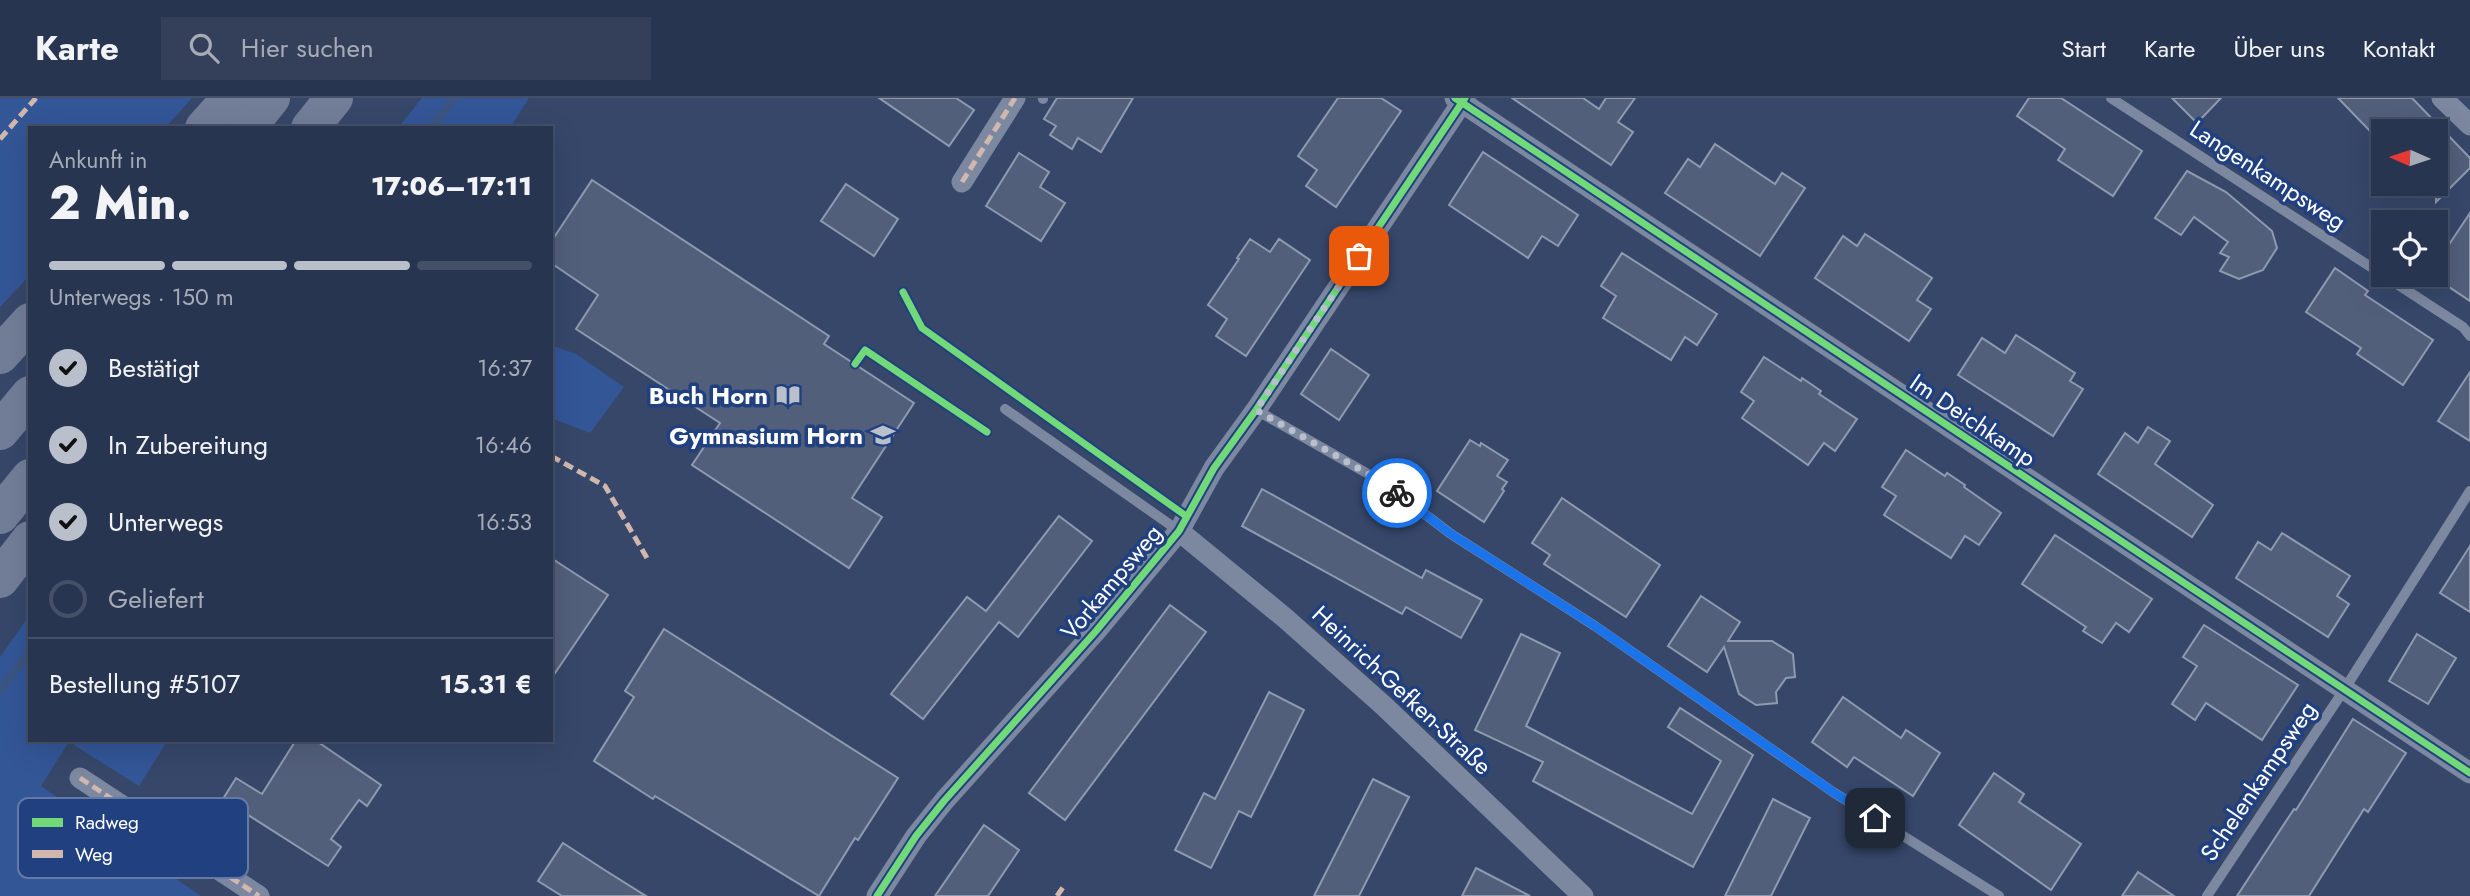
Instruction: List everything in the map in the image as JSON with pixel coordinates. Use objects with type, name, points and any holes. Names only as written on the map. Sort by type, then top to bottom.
[{"type":"highway","points":[[206,126],[231,98]]},
{"type":"highway","points":[[249,126],[271,98]]},
{"type":"highway","points":[[314,126],[335,98]]},
{"type":"highway","points":[[0,355],[28,323]]},
{"type":"highway","points":[[0,431],[28,397]]},
{"type":"highway","points":[[0,515],[28,480]]},
{"type":"highway","points":[[0,579],[28,543]]},
{"type":"street","points":[[962,182],[1015,98]]},
{"type":"street","points":[[2442,98],[2470,125]]},
{"type":"street","name":"Vorkampsweg","points":[[877,896],[916,836],[944,801],[1096,631],[1179,531],[1220,460],[1256,410],[1461,100]]},
{"type":"street","name":"Im Deichkamp","points":[[1461,100],[2470,774]]},
{"type":"street","name":"Heinrich-Gefken-Straße","points":[[1179,531],[1285,618],[1365,690],[1583,896]]},
{"type":"street","points":[[80,778],[110,798]]},
{"type":"street","points":[[231,878],[258,896]]},
{"type":"lane","name":"Langenkampsweg","points":[[2110,98],[2463,327],[2470,336]]},
{"type":"lane","name":"Vorkampsweg","points":[[1005,409],[1179,531]]},
{"type":"lane","points":[[1256,410],[1384,483],[1451,534],[1595,626],[1833,792],[2000,896]]},
{"type":"lane","points":[[2344,690],[2470,491]]},
{"type":"lane","name":"Schelenkampsweg","points":[[2207,896],[2344,690]]},
{"type":"shaded area","points":[[0,98],[192,98],[167,126],[28,126],[28,277],[0,307]]},
{"type":"shaded area","points":[[422,98],[529,98],[511,126],[400,126]]},
{"type":"shaded area","points":[[553,346],[576,354],[624,387],[590,433],[553,419]]},
{"type":"shaded area","points":[[28,618],[28,742],[69,742],[41,786],[58,798],[18,798],[18,878],[175,878],[201,896],[0,896],[0,657]]},
{"type":"shaded area","points":[[76,742],[167,742],[139,786],[74,745]]},
{"type":"building","points":[[879,98],[956,98],[974,110],[949,146]]},
{"type":"building","points":[[1057,98],[1133,98],[1101,152],[1078,138],[1072,149],[1050,135],[1056,126],[1044,119]]},
{"type":"building","points":[[1338,98],[1381,98],[1401,111],[1336,207],[1306,186],[1317,170],[1298,156]]},
{"type":"building","points":[[1512,98],[1583,98],[1599,109],[1606,98],[1635,98],[1618,122],[1633,132],[1611,165]]},
{"type":"building","points":[[2029,98],[2061,98],[2142,151],[2113,196],[2058,160],[2065,149],[2017,116]]},
{"type":"building","points":[[2172,98],[2221,98],[2197,123]]},
{"type":"building","points":[[2338,98],[2412,98],[2432,119],[2371,119],[2370,131]]},
{"type":"building","points":[[2448,135],[2470,158],[2470,168],[2448,190]]},
{"type":"building","points":[[1715,144],[1775,184],[1782,173],[1805,188],[1760,256],[1665,193],[1688,159],[1700,167]]},
{"type":"building","points":[[1483,152],[1578,215],[1558,246],[1542,236],[1528,258],[1449,205]]},
{"type":"building","points":[[1019,153],[1049,172],[1040,187],[1065,203],[1041,241],[986,206]]},
{"type":"building","points":[[2187,171],[2226,192],[2272,231],[2277,248],[2263,270],[2239,279],[2220,271],[2229,257],[2220,253],[2228,242],[2194,217],[2181,235],[2155,218]]},
{"type":"building","points":[[592,180],[829,336],[824,344],[914,403],[852,498],[882,517],[849,568],[692,465],[720,423],[576,329],[598,295],[553,264],[553,239]]},
{"type":"building","points":[[846,184],[898,219],[874,256],[821,221]]},
{"type":"building","points":[[2470,213],[2470,301],[2448,286],[2448,246]]},
{"type":"building","points":[[1865,234],[1932,278],[1917,300],[1931,309],[1909,341],[1815,278],[1843,236],[1857,246]]},
{"type":"building","points":[[1250,239],[1270,252],[1279,239],[1310,260],[1246,356],[1216,336],[1227,319],[1208,305]]},
{"type":"building","points":[[1622,253],[1717,314],[1697,345],[1685,337],[1671,360],[1603,318],[1616,296],[1601,286]]},
{"type":"building","points":[[2335,268],[2368,291],[2365,295],[2433,340],[2403,385],[2357,354],[2361,348],[2306,312]]},
{"type":"building","points":[[2016,335],[2075,373],[2070,381],[2083,389],[2053,436],[1958,375],[1982,338],[2005,353]]},
{"type":"building","points":[[1331,349],[1369,375],[1339,420],[1301,394]]},
{"type":"building","points":[[1764,357],[1801,381],[1802,378],[1821,391],[1819,394],[1857,419],[1835,451],[1824,443],[1808,465],[1742,418],[1754,401],[1741,392]]},
{"type":"building","points":[[2470,372],[2470,441],[2438,421]]},
{"type":"building","points":[[2148,427],[2170,441],[2155,464],[2213,505],[2192,537],[2098,474],[2125,433],[2138,443]]},
{"type":"building","points":[[1470,440],[1480,446],[1481,443],[1508,460],[1497,476],[1507,482],[1502,489],[1504,491],[1484,522],[1437,491]]},
{"type":"building","points":[[1906,450],[1945,476],[1947,473],[2001,513],[1979,545],[1965,536],[1951,558],[1884,515],[1896,496],[1882,487]]},
{"type":"building","points":[[1262,489],[1422,578],[1426,570],[1482,600],[1461,638],[1406,607],[1402,614],[1242,526]]},
{"type":"building","points":[[1562,498],[1660,565],[1626,617],[1544,564],[1550,555],[1532,543]]},
{"type":"building","points":[[1059,516],[1092,541],[1018,637],[999,622],[923,719],[891,694],[967,597],[986,611]]},
{"type":"building","points":[[2282,533],[2350,576],[2337,596],[2349,604],[2328,637],[2236,578],[2258,542],[2271,550]]},
{"type":"building","points":[[2055,535],[2152,599],[2129,632],[2116,623],[2102,643],[2083,631],[2086,627],[2022,584]]},
{"type":"building","points":[[2470,546],[2470,612],[2440,593]]},
{"type":"building","points":[[553,559],[608,595],[553,676]]},
{"type":"building","points":[[1701,596],[1740,622],[1728,641],[1772,641],[1793,654],[1795,677],[1786,678],[1776,692],[1777,703],[1756,705],[1739,694],[1724,647],[1707,672],[1668,646]]},
{"type":"building","points":[[1170,605],[1206,632],[1065,820],[1029,793]]},
{"type":"building","points":[[2204,625],[2298,685],[2262,740],[2206,703],[2195,720],[2172,704],[2197,666],[2183,657]]},
{"type":"building","points":[[664,629],[898,778],[858,840],[855,838],[819,896],[655,796],[653,799],[594,761],[634,697],[625,691]]},
{"type":"building","points":[[1521,634],[1560,653],[1526,726],[1692,814],[1721,761],[1668,727],[1680,708],[1753,755],[1693,867],[1533,781],[1543,762],[1475,730]]},
{"type":"building","points":[[2417,634],[2456,658],[2428,704],[2389,681]]},
{"type":"building","points":[[1269,692],[1304,710],[1251,817],[1239,811],[1211,868],[1175,850],[1204,793],[1215,799]]},
{"type":"building","points":[[1843,697],[1901,738],[1906,730],[1940,753],[1913,796],[1854,757],[1847,767],[1812,742]]},
{"type":"building","points":[[2353,719],[2406,753],[2368,812],[2364,809],[2309,896],[2237,896],[2294,809],[2296,810]]},
{"type":"building","points":[[295,742],[318,742],[381,785],[367,806],[359,800],[331,839],[341,847],[328,866],[248,815],[248,798],[224,798],[236,778],[262,794]]},
{"type":"building","points":[[1994,773],[2024,794],[2019,802],[2081,844],[2051,890],[1959,825]]},
{"type":"building","points":[[1373,779],[1409,797],[1359,896],[1314,896]]},
{"type":"building","points":[[1773,799],[1810,818],[1771,896],[1725,896]]},
{"type":"building","points":[[984,825],[1019,850],[988,896],[935,896]]},
{"type":"building","points":[[563,843],[646,896],[562,896],[538,881]]},
{"type":"building","points":[[1476,868],[1530,896],[1462,896]]},
{"type":"building","points":[[2138,872],[2174,896],[2122,896]]},
{"type":"waterway","points":[[433,126],[454,98]]},
{"type":"waterway","points":[[0,690],[28,654]]},
{"type":"marked path","points":[[0,139],[36,98]]},
{"type":"marked path","points":[[962,182],[1015,98]]},
{"type":"marked path","points":[[553,457],[605,486],[647,558]]},
{"type":"marked path","points":[[80,778],[110,798]]},
{"type":"marked path","points":[[232,878],[259,896]]},
{"type":"marked path","points":[[1057,896],[1064,886]]},
{"type":"cycle path","points":[[1455,98],[2470,773]]},
{"type":"cycle path","points":[[877,896],[916,836],[944,801],[1096,631],[1179,531],[1214,468],[1256,410],[1465,98]]},
{"type":"cycle path","points":[[903,292],[922,328],[1186,516]]},
{"type":"cycle path","points":[[855,364],[865,350],[987,432]]},
{"type":"way so far","points":[[1359,256],[1256,410],[1397,493]]},
{"type":"place","name":"Buch Horn","points":[[788,395]]},
{"type":"place","name":"Gymnasium Horn","points":[[883,435]]},
{"type":"route","points":[[1397,493],[1451,534],[1595,626],[1833,792],[1875,818]]}]
